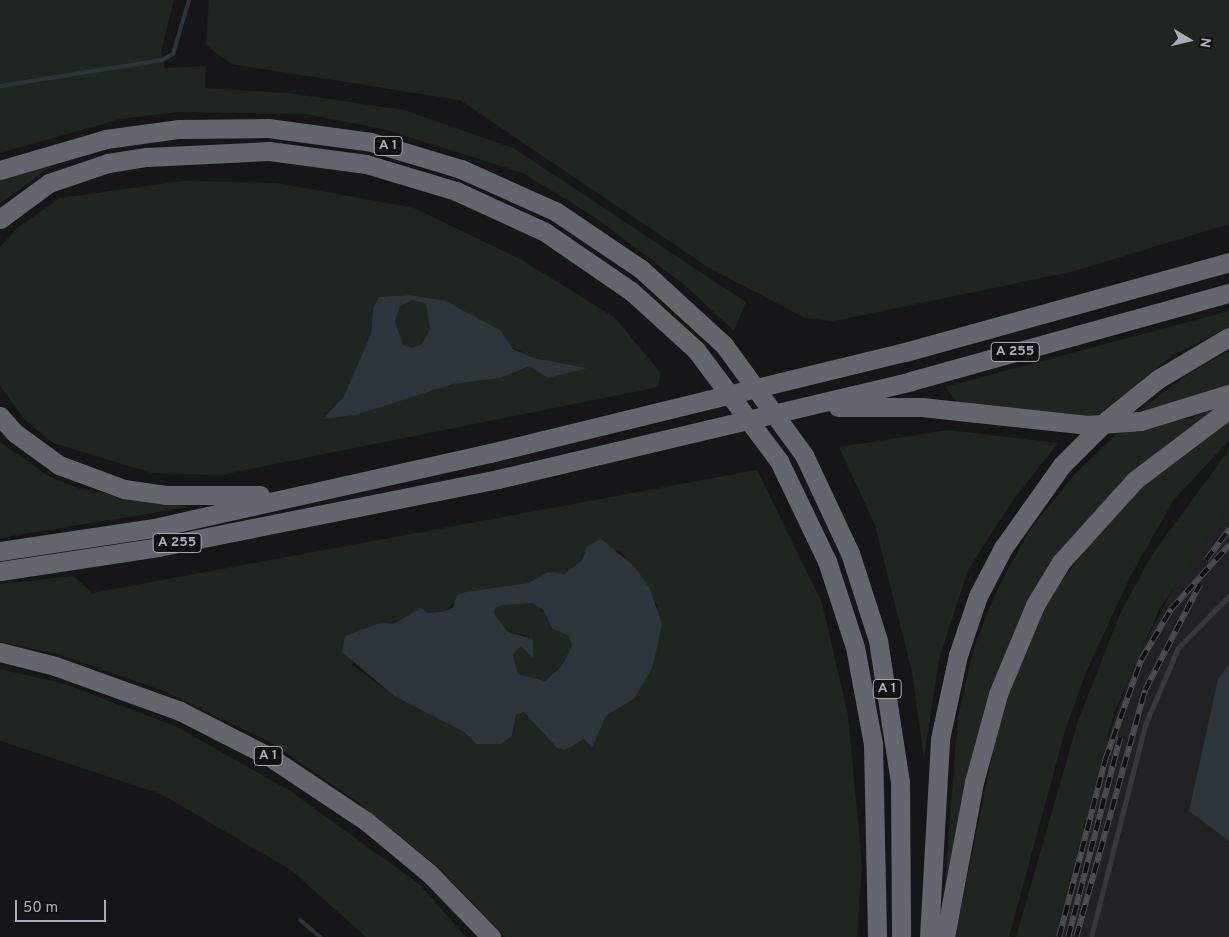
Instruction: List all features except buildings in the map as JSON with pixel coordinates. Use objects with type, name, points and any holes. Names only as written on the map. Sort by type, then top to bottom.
[{"type":"highway","name":"A 1","points":[[0,170],[106,139],[179,129],[268,128],[371,142],[461,169],[555,211],[641,269],[724,344],[804,455],[850,553],[878,640],[900,782],[901,937]]},
{"type":"highway","points":[[0,219],[49,183],[108,162],[147,156],[269,151],[366,164],[456,191],[545,232],[631,291],[696,350],[779,461],[827,561],[855,647],[873,744],[877,937]]},
{"type":"highway","name":"A 255","points":[[0,552],[154,528],[716,399],[1229,262]]},
{"type":"highway","name":"A 255","points":[[0,571],[158,547],[354,509],[801,408],[1229,293]]},
{"type":"highway","points":[[929,937],[940,739],[958,654],[978,596],[1003,548],[1062,466],[1107,420],[1158,379],[1229,337]]},
{"type":"highway","points":[[801,408],[922,407],[1087,425],[1141,421],[1229,394]]},
{"type":"highway","points":[[945,937],[974,782],[998,694],[1035,605],[1061,562],[1129,486],[1229,409]]},
{"type":"highway","points":[[0,416],[52,461],[124,489],[166,495],[294,495]]},
{"type":"highway","name":"A 1","points":[[0,652],[55,666],[180,711],[270,757],[366,820],[430,874],[491,937]]},
{"type":"lane","points":[[1091,937],[1145,724],[1178,648],[1229,596]]},
{"type":"shaded area","points":[[0,0],[174,0],[161,51],[165,68],[206,66],[205,88],[288,93],[404,110],[513,148],[746,302],[734,331],[687,287],[596,218],[523,173],[387,130],[306,114],[178,112],[120,119],[0,153]]},
{"type":"shaded area","points":[[209,0],[1229,0],[1229,224],[1071,272],[834,321],[805,318],[706,266],[460,100],[231,64],[206,45]]},
{"type":"shaded area","points":[[58,161],[16,192],[0,203],[0,179]]},
{"type":"shaded area","points":[[183,181],[277,183],[414,208],[522,260],[614,317],[661,373],[658,387],[221,475],[152,473],[53,443],[25,420],[0,386],[0,247],[17,228],[60,198]],"holes":[[[410,295],[534,358],[587,368],[530,366],[500,378],[453,384],[323,419],[344,396],[371,334],[373,308],[379,297]]]},
{"type":"shaded area","points":[[410,295],[445,301],[500,330],[513,349],[534,358],[587,368],[548,378],[530,366],[500,378],[453,384],[355,415],[323,419],[344,396],[371,334],[373,308],[379,297]],"holes":[[[412,300],[426,304],[430,329],[422,344],[412,348],[403,345],[395,321],[400,306]]]},
{"type":"shaded area","points":[[412,300],[426,303],[430,329],[422,344],[412,348],[403,346],[395,321],[400,306]]},
{"type":"shaded area","points":[[1229,311],[1229,327],[1173,355],[1094,418],[958,403],[945,387]]},
{"type":"shaded area","points":[[1229,351],[1229,388],[1134,415],[1191,372]]},
{"type":"shaded area","points":[[1221,405],[1171,441],[1030,603],[942,922],[958,716],[974,647],[997,590],[1029,531],[1073,476],[1118,432],[1191,418]]},
{"type":"shaded area","points":[[1229,417],[1229,440],[1173,501],[1131,575],[1086,672],[1065,731],[1009,937],[955,937],[1000,716],[1045,605],[1102,525],[1131,495]]},
{"type":"shaded area","points":[[948,430],[1058,443],[1014,499],[968,570],[939,659],[924,758],[912,672],[875,525],[839,447]]},
{"type":"shaded area","points":[[0,442],[48,476],[80,489],[189,507],[0,538]]},
{"type":"shaded area","points":[[1229,450],[1229,504],[1159,610],[1114,713],[1055,937],[1016,937],[1078,721],[1120,614],[1151,556]]},
{"type":"shaded area","points":[[757,470],[822,603],[848,715],[862,865],[857,937],[505,937],[437,866],[355,800],[270,742],[166,692],[58,654],[0,642],[0,584],[74,576],[92,593]],"holes":[[[587,546],[621,552],[658,606],[634,699],[606,716],[592,747],[584,739],[557,748],[524,712],[516,715],[512,735],[476,744],[464,732],[394,696],[352,665],[383,622],[393,624],[421,608],[429,613],[445,611],[466,592],[528,583],[549,572],[564,574],[582,560]]]},
{"type":"shaded area","points":[[1229,504],[1229,937],[1055,937],[1099,763],[1134,664],[1187,562]]},
{"type":"shaded area","points":[[601,539],[635,567],[650,589],[662,624],[653,666],[634,699],[606,716],[592,748],[584,739],[565,750],[557,748],[524,712],[516,715],[512,735],[502,744],[476,744],[464,732],[394,696],[342,652],[345,636],[383,622],[393,624],[421,608],[429,613],[445,611],[453,608],[457,595],[528,583],[549,572],[564,574],[582,560],[587,546]],"holes":[[[531,603],[543,609],[552,628],[569,636],[572,646],[561,667],[545,681],[518,674],[513,655],[521,646],[533,658],[533,639],[508,632],[494,614],[495,608],[504,605]]]},
{"type":"shaded area","points":[[531,603],[543,609],[552,627],[569,636],[572,646],[561,667],[545,681],[518,674],[512,656],[521,646],[526,651],[529,636],[508,632],[494,614],[495,608],[504,605]]},
{"type":"shaded area","points":[[1229,664],[1229,841],[1189,811],[1218,679]]},
{"type":"shaded area","points":[[0,669],[65,684],[177,727],[290,791],[419,884],[466,937],[366,937],[291,870],[161,794],[0,741]]},
{"type":"waterway","points":[[0,86],[162,60],[173,54],[189,0]]},
{"type":"waterway","points":[[300,920],[320,937]]},
{"type":"railway","points":[[1206,560],[1229,529]]},
{"type":"railway","points":[[1059,937],[1105,760],[1141,660],[1171,609],[1229,545]]},
{"type":"railway","points":[[1076,937],[1145,690],[1200,584]]},
{"type":"railway","points":[[1068,937],[1120,738]]}]
